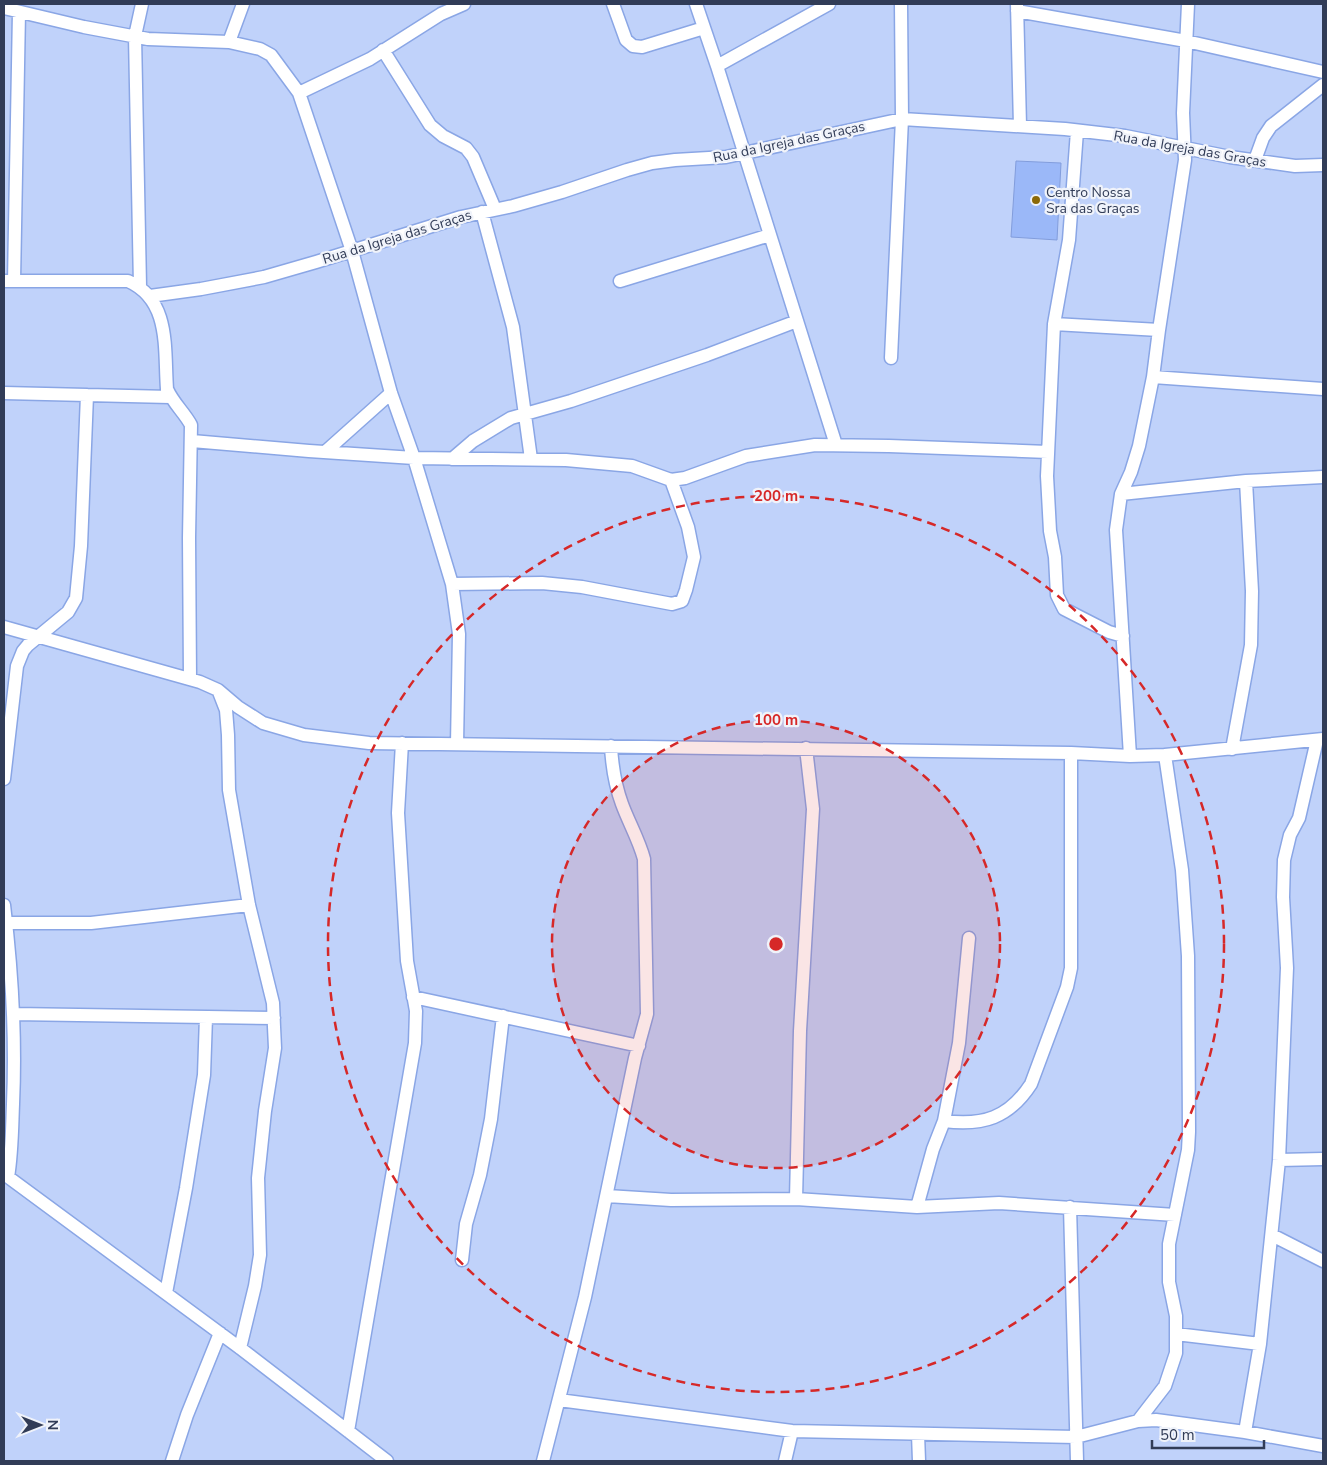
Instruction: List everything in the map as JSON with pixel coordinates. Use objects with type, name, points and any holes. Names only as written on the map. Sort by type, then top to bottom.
[{"type":"street","points":[[140,286],[135,36],[142,4]]},
{"type":"street","points":[[229,42],[243,4]]},
{"type":"street","points":[[298,92],[370,59],[441,14],[464,4]]},
{"type":"street","points":[[613,4],[626,40],[633,46],[642,47],[704,28]]},
{"type":"street","points":[[696,4],[836,445]]},
{"type":"street","points":[[717,66],[829,4]]},
{"type":"street","points":[[892,358],[902,119],[901,4]]},
{"type":"street","points":[[1130,756],[1116,530],[1121,494],[1131,472],[1139,446],[1153,377],[1185,160],[1183,113],[1188,4]]},
{"type":"street","points":[[1020,126],[1017,7],[1186,41],[1323,72]]},
{"type":"street","points":[[4,8],[84,27],[148,39],[229,42],[260,49],[271,55],[298,92],[352,251],[391,393],[414,458],[452,584],[459,634],[457,744]]},
{"type":"street","points":[[19,12],[9,281],[128,280],[140,286],[150,296],[161,318],[167,389],[170,397],[191,425],[189,538],[190,679]]},
{"type":"street","points":[[384,50],[430,125],[443,136],[466,148],[473,157],[489,211],[513,327],[532,459]]},
{"type":"street","points":[[1255,160],[1263,138],[1271,126],[1323,85]]},
{"type":"street","name":"Rua da Igreja das Graças","points":[[150,296],[264,277],[461,216],[489,211],[562,192],[652,163],[726,157],[902,119],[1020,126],[1125,136],[1294,166],[1323,165]]},
{"type":"street","points":[[1077,131],[1069,240],[1054,324],[1047,476],[1050,531],[1055,558],[1057,595],[1064,609],[1074,616],[1109,632],[1124,636]]},
{"type":"street","points":[[620,281],[770,235]]},
{"type":"street","points":[[452,458],[473,441],[511,418],[571,401],[707,355],[797,321]]},
{"type":"street","points":[[1054,324],[1159,330]]},
{"type":"street","points":[[1153,377],[1323,389]]},
{"type":"street","points":[[4,393],[170,397]]},
{"type":"street","points":[[325,452],[391,393]]},
{"type":"street","points":[[4,780],[17,666],[24,651],[37,636],[68,612],[76,598],[81,546],[87,395]]},
{"type":"street","points":[[192,441],[414,458],[566,460],[632,466],[671,480],[686,478],[746,456],[815,445],[1048,452]]},
{"type":"street","points":[[1121,494],[1246,481],[1323,477]]},
{"type":"street","points":[[452,584],[542,583],[582,587],[672,604],[682,601],[694,557],[688,527],[671,480]]},
{"type":"street","points":[[1232,749],[1252,645],[1252,591],[1246,481]]},
{"type":"street","points":[[4,626],[190,679],[218,690],[238,707],[263,723],[304,735],[369,742],[806,748],[1072,753],[1130,756],[1165,755],[1320,739],[1299,818],[1290,835],[1284,860],[1283,897],[1287,968],[1279,1160],[1260,1344],[1245,1432]]},
{"type":"street","points":[[218,690],[226,710],[229,790],[249,905],[273,1003],[274,1018],[274,1048],[258,1178],[260,1255],[256,1286],[240,1348]]},
{"type":"street","points":[[348,1432],[415,1043],[416,1011],[407,961],[398,813],[402,743]]},
{"type":"street","points":[[543,1461],[585,1297],[647,1014],[644,859],[641,846],[622,803],[615,781],[611,746]]},
{"type":"street","points":[[796,1199],[800,1031],[813,809],[806,748]]},
{"type":"street","points":[[944,1121],[970,1123],[982,1121],[1012,1108],[1022,1098],[1031,1084],[1067,987],[1071,968],[1072,753]]},
{"type":"street","points":[[1138,1421],[1165,1386],[1176,1354],[1176,1316],[1169,1282],[1169,1244],[1188,1150],[1190,1104],[1188,956],[1182,870],[1165,755]]},
{"type":"street","points":[[4,905],[14,1014],[15,1064],[12,1154],[6,1176],[220,1333],[387,1461]]},
{"type":"street","points":[[6,924],[90,923],[249,905]]},
{"type":"street","points":[[917,1207],[933,1149],[944,1121],[958,1043],[970,938]]},
{"type":"street","points":[[413,996],[639,1046]]},
{"type":"street","points":[[14,1014],[274,1018]]},
{"type":"street","points":[[462,1260],[466,1224],[480,1175],[491,1119],[502,1016]]},
{"type":"street","points":[[166,1293],[186,1188],[204,1075],[206,1017]]},
{"type":"street","points":[[1279,1160],[1323,1159]]},
{"type":"street","points":[[607,1196],[671,1200],[796,1199],[917,1207],[999,1203],[1070,1206],[1175,1215]]},
{"type":"street","points":[[1070,1206],[1077,1461]]},
{"type":"street","points":[[1272,1235],[1323,1261]]},
{"type":"street","points":[[172,1461],[187,1415],[220,1333]]},
{"type":"street","points":[[1176,1334],[1260,1344]]},
{"type":"street","points":[[559,1400],[792,1431],[1076,1437],[1138,1421],[1156,1420],[1245,1432],[1323,1446]]},
{"type":"street","points":[[785,1461],[792,1431]]},
{"type":"street","points":[[918,1434],[918,1461]]},
{"type":"building","name":"Centro Nossa Sra das Graças","points":[[1016,161],[1061,163],[1057,240],[1011,237]]},
{"type":"place","name":"Centro Nossa Sra das Graças","points":[[1036,200]]}]
